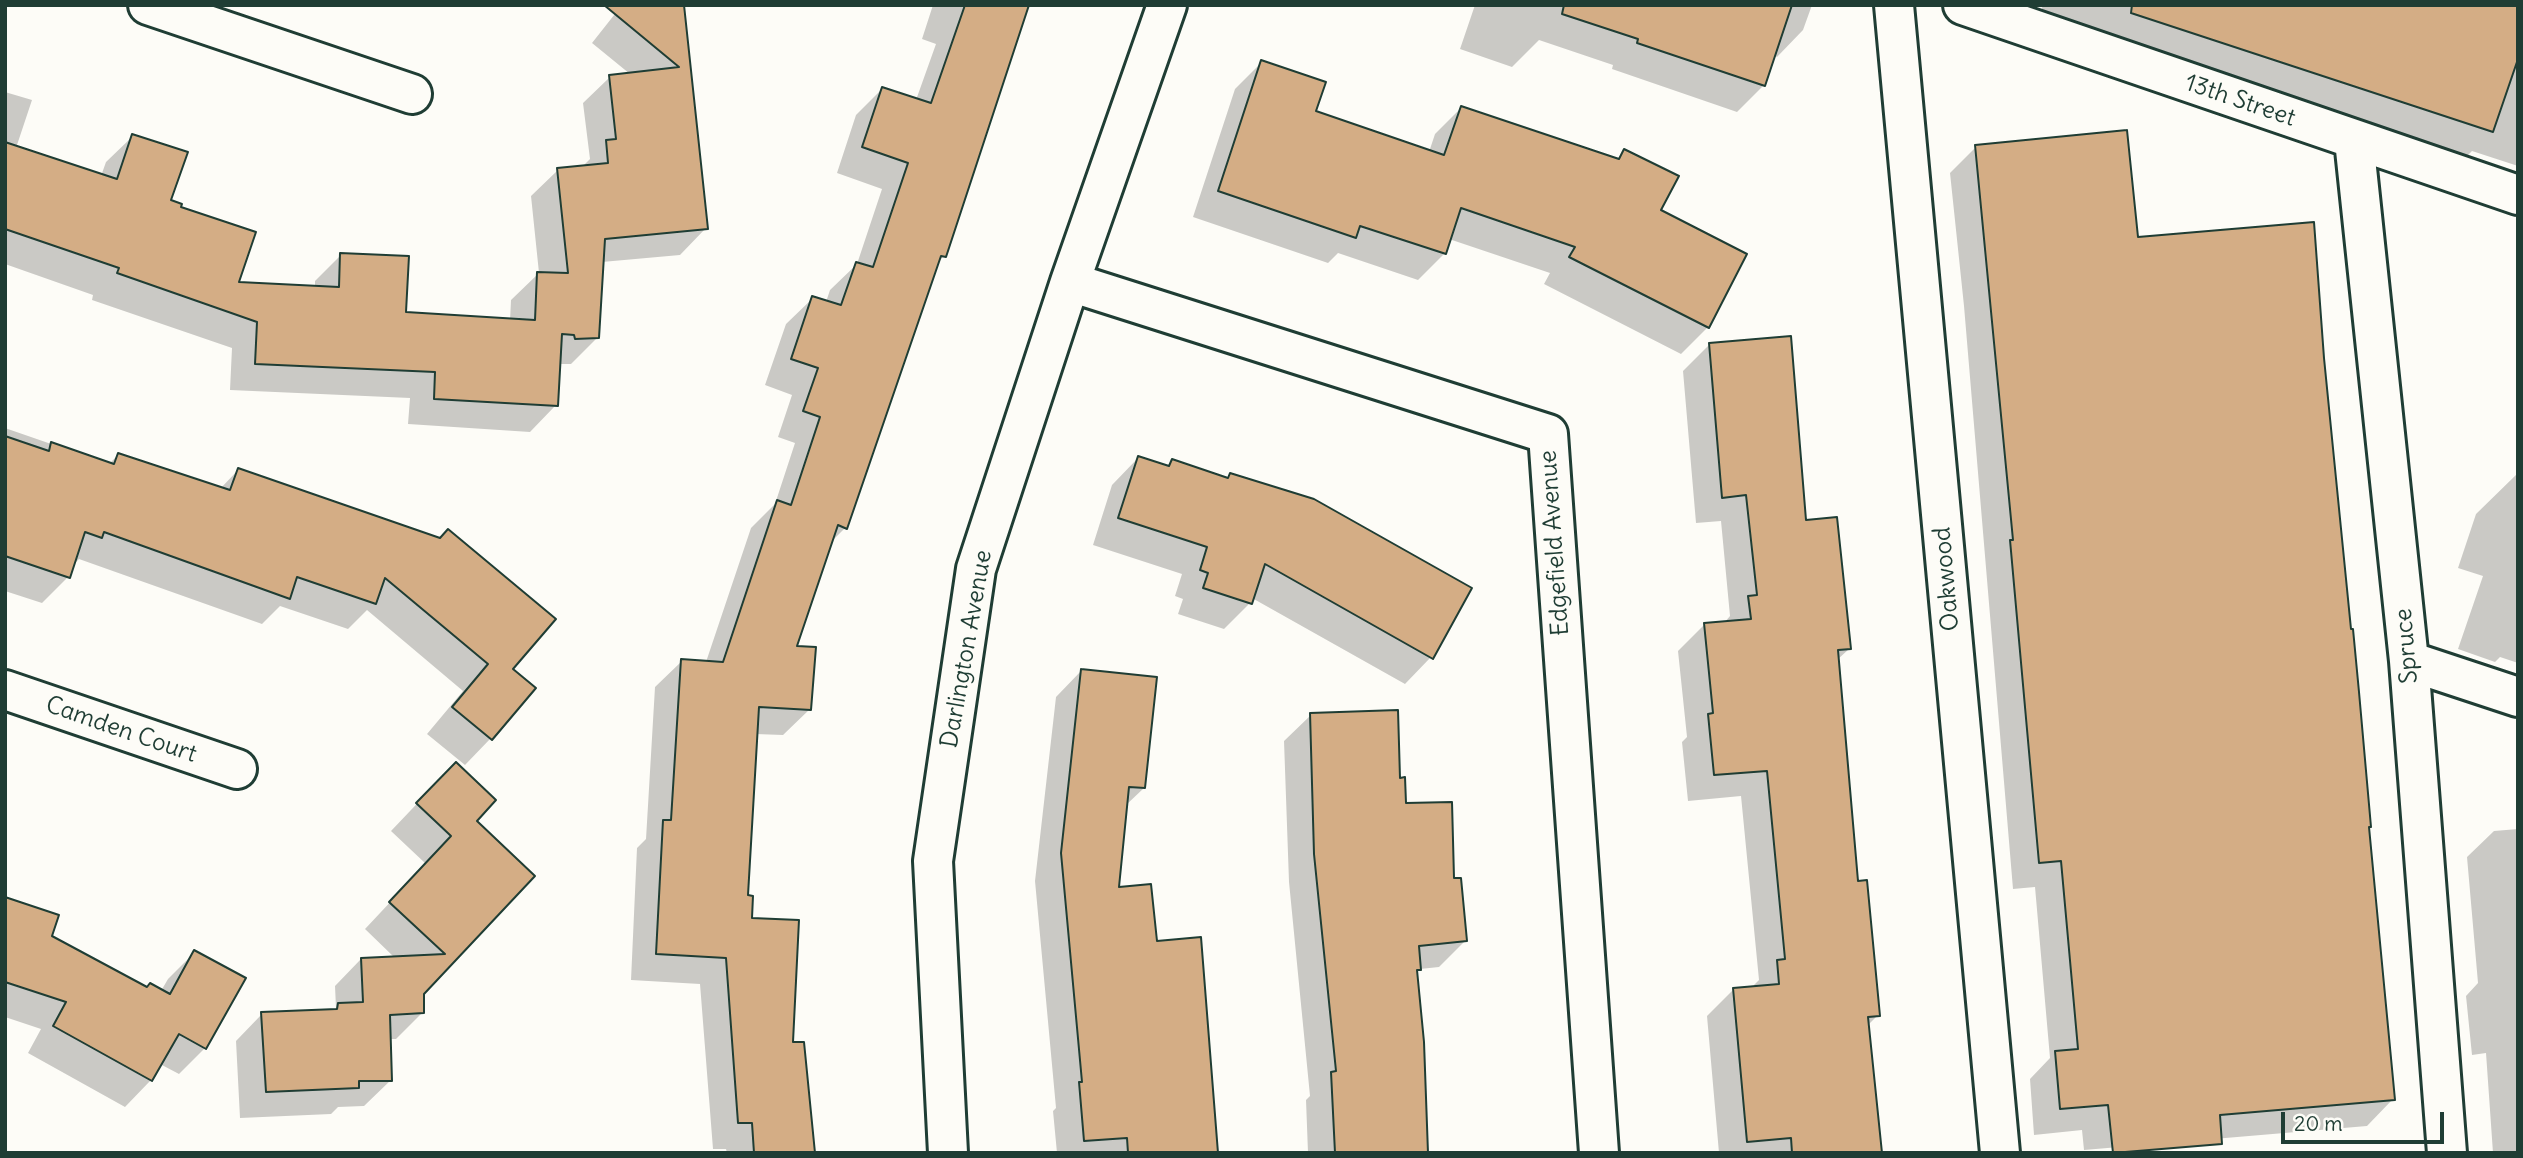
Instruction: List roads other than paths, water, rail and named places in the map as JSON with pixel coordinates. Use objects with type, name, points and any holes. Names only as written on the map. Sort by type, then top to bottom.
[{"type":"street","points":[[148,5],[412,94]]},
{"type":"street","name":"Darlington Avenue","points":[[948,1153],[933,861],[976,569],[1070,282],[1167,5]]},
{"type":"street","name":"Oakwood","points":[[1894,5],[2000,1153]]},
{"type":"street","name":"13th Street","points":[[1963,5],[2518,195]]},
{"type":"street","name":"Spruce","points":[[2354,140],[2409,661],[2447,1153]]},
{"type":"street","name":"Edgefield Avenue","points":[[1070,282],[1548,434],[1599,1153]]},
{"type":"street","points":[[2409,661],[2518,697]]},
{"type":"street","name":"Camden Court","points":[[5,690],[237,769]]}]
